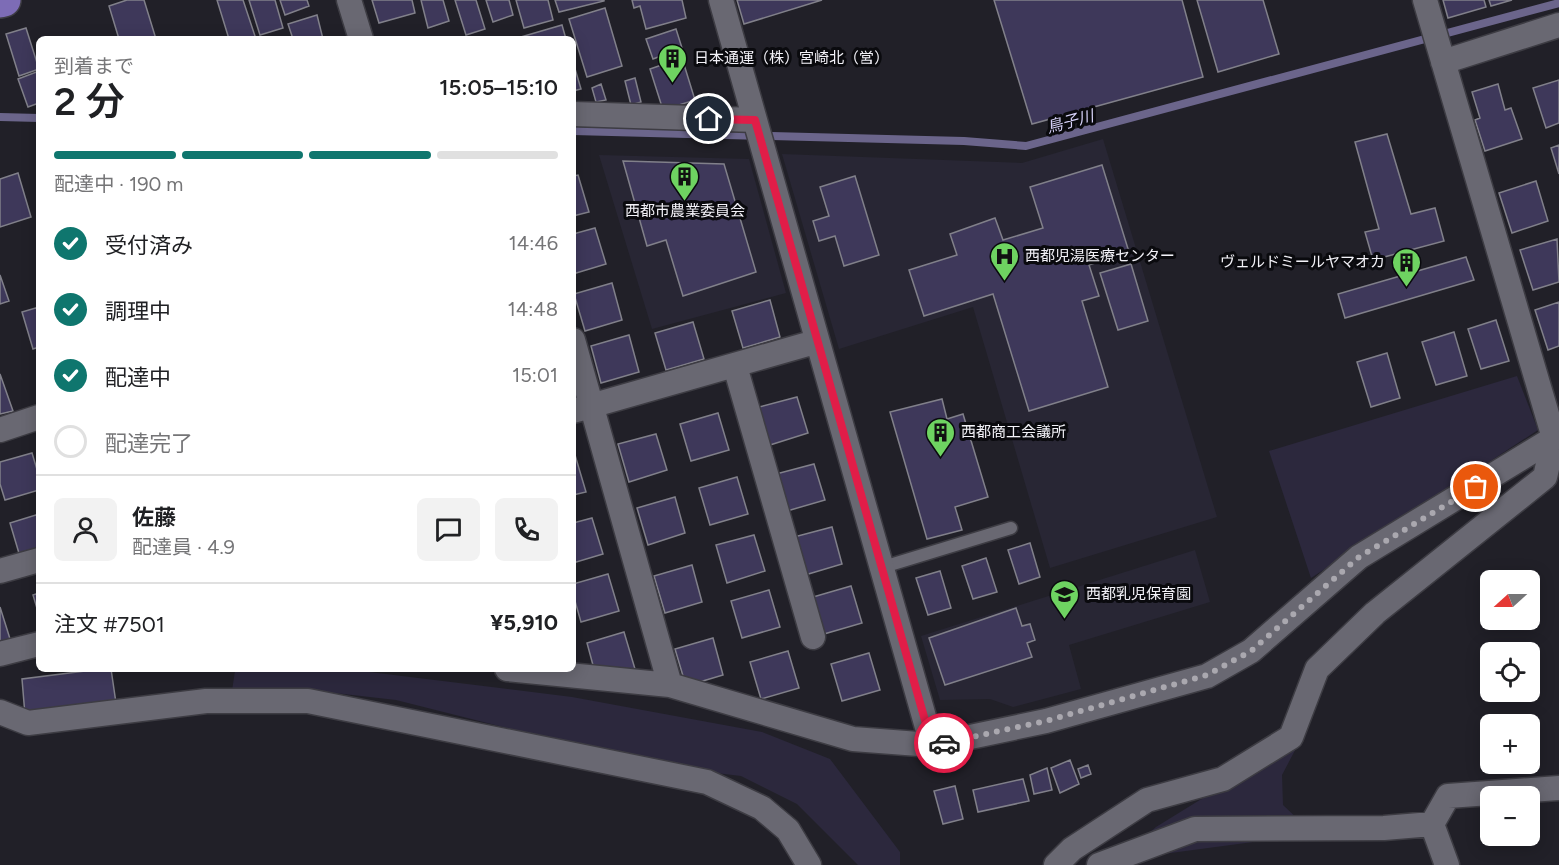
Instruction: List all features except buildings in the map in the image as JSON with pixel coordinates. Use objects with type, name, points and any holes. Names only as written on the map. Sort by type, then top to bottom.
[{"type":"street","points":[[350,0],[360,36]]},
{"type":"street","points":[[721,0],[815,342],[932,745]]},
{"type":"street","points":[[1056,865],[1072,849],[1147,800],[1222,779],[1291,736],[1317,669],[1376,613],[1545,477],[1557,437],[1425,0]]},
{"type":"street","points":[[1443,62],[1559,25]]},
{"type":"street","points":[[576,114],[755,120]]},
{"type":"street","points":[[583,408],[815,342]]},
{"type":"street","points":[[576,360],[583,408],[670,685]]},
{"type":"street","points":[[735,366],[813,637]]},
{"type":"street","points":[[0,430],[36,418]]},
{"type":"street","points":[[538,672],[670,685],[854,739],[932,745],[1046,721],[1207,675],[1251,651],[1359,557],[1557,437]]},
{"type":"street","points":[[0,571],[36,561]]},
{"type":"street","points":[[0,654],[36,645]]},
{"type":"street","points":[[0,712],[28,723],[206,701],[308,701],[707,782],[762,808],[788,830],[809,865]]},
{"type":"street","points":[[1447,865],[1432,824],[1448,796],[1559,788]]},
{"type":"street","points":[[1099,865],[1195,829],[1384,828],[1432,824]]},
{"type":"lane","points":[[880,568],[1011,528]]},
{"type":"shaded area","points":[[1103,139],[1217,517],[1050,568],[973,307],[839,349],[782,154],[1022,163]]},
{"type":"shaded area","points":[[599,155],[749,159],[786,293],[652,329]]},
{"type":"shaded area","points":[[1517,376],[1538,430],[1311,578],[1269,451]]},
{"type":"shaded area","name":"西都乳児保育園","points":[[1195,550],[1210,602],[1069,645],[1081,689],[1013,707],[990,699],[940,700],[921,636]]},
{"type":"shaded area","points":[[235,672],[369,672],[572,697],[762,732],[830,759],[900,852],[900,865],[858,865],[797,804],[741,776],[658,766],[396,700],[291,688],[232,691]]},
{"type":"shaded area","points":[[1302,737],[1282,775],[1283,805],[1302,823],[1320,833],[1118,860],[1156,827]]},
{"type":"waterway","name":"鳥子川","points":[[576,131],[964,141],[1026,146],[1559,3]]},
{"type":"waterway","name":"鳥子川","points":[[0,117],[36,118]]},
{"type":"way so far","points":[[944,743],[1046,721],[1207,675],[1251,651],[1359,557],[1476,487]]},
{"type":"place","name":"日本通運（株）宮崎北（営）","points":[[673,84]]},
{"type":"place","name":"西都市農業委員会","points":[[685,202]]},
{"type":"place","name":"西都児湯医療センター","points":[[1004,282]]},
{"type":"place","name":"ヴェルドミールヤマオカ","points":[[1406,288]]},
{"type":"place","name":"西都商工会議所","points":[[940,458]]},
{"type":"place","name":"西都乳児保育園","points":[[1065,620]]},
{"type":"route","points":[[709,119],[755,120],[815,342],[932,745],[944,743]]}]
